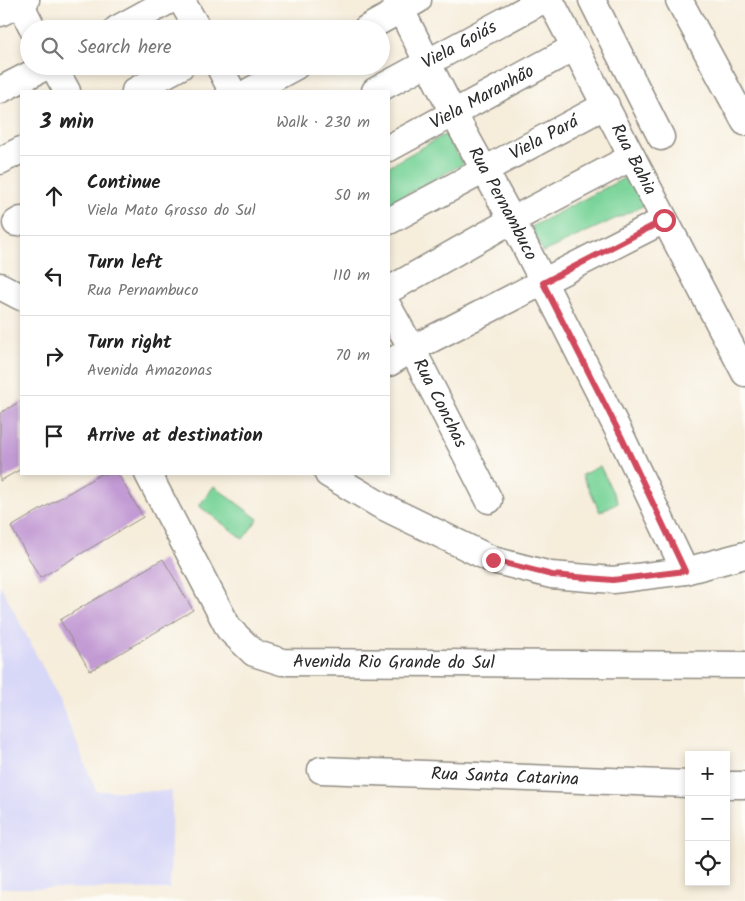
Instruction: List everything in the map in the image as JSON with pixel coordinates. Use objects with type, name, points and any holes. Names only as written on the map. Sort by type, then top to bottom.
[{"type":"street","points":[[133,20],[170,0]]},
{"type":"street","points":[[181,0],[193,20]]},
{"type":"street","name":"Viela Goiás","points":[[377,90],[544,0]]},
{"type":"street","name":"Rua Bahia","points":[[550,0],[745,373]]},
{"type":"street","points":[[592,0],[661,137]]},
{"type":"street","points":[[679,0],[745,122]]},
{"type":"street","points":[[380,20],[405,3]]},
{"type":"street","name":"Rua Pernambuco","points":[[405,3],[428,63],[452,113],[512,220],[621,436],[685,571]]},
{"type":"street","points":[[15,5],[26,20]]},
{"type":"street","name":"Viela Maranhão","points":[[390,147],[575,47]]},
{"type":"street","points":[[0,90],[29,75]]},
{"type":"street","points":[[58,75],[66,90]]},
{"type":"street","points":[[137,90],[164,75]]},
{"type":"street","points":[[224,75],[231,90]]},
{"type":"street","points":[[252,90],[279,75]]},
{"type":"street","name":"Viela Pará","points":[[390,220],[485,172],[606,105]]},
{"type":"street","points":[[0,161],[20,151]]},
{"type":"street","points":[[390,289],[512,220],[632,157]]},
{"type":"street","points":[[390,362],[412,349],[664,220]]},
{"type":"street","points":[[0,286],[20,296]]},
{"type":"street","name":"Rua Conchas","points":[[390,310],[489,500]]},
{"type":"street","name":"Avenida Rio Grande do Sul","points":[[149,475],[228,629],[254,653],[282,662],[745,664]]},
{"type":"street","points":[[330,475],[380,505],[493,560],[552,575],[613,580],[685,571],[745,555]]},
{"type":"street","name":"Rua Santa Catarina","points":[[321,770],[685,784]]},
{"type":"street","points":[[730,785],[745,785]]},
{"type":"shaded area","points":[[0,584],[60,701],[96,791],[172,791],[170,889],[0,888]]},
{"type":"green space","points":[[446,134],[463,164],[390,203],[390,165]]},
{"type":"green space","points":[[628,176],[643,206],[543,252],[531,227]]},
{"type":"green space","points":[[600,466],[618,503],[600,512],[582,475]]},
{"type":"green space","points":[[214,486],[258,519],[243,539],[199,506]]},
{"type":"building","points":[[20,402],[20,470],[0,481],[0,413]]},
{"type":"building","points":[[99,475],[119,475],[143,517],[40,578],[11,527]]},
{"type":"building","points":[[163,559],[193,610],[90,671],[60,620]]},
{"type":"route","points":[[493,560],[552,575],[613,580],[685,571],[621,436],[543,283],[664,220]]}]
